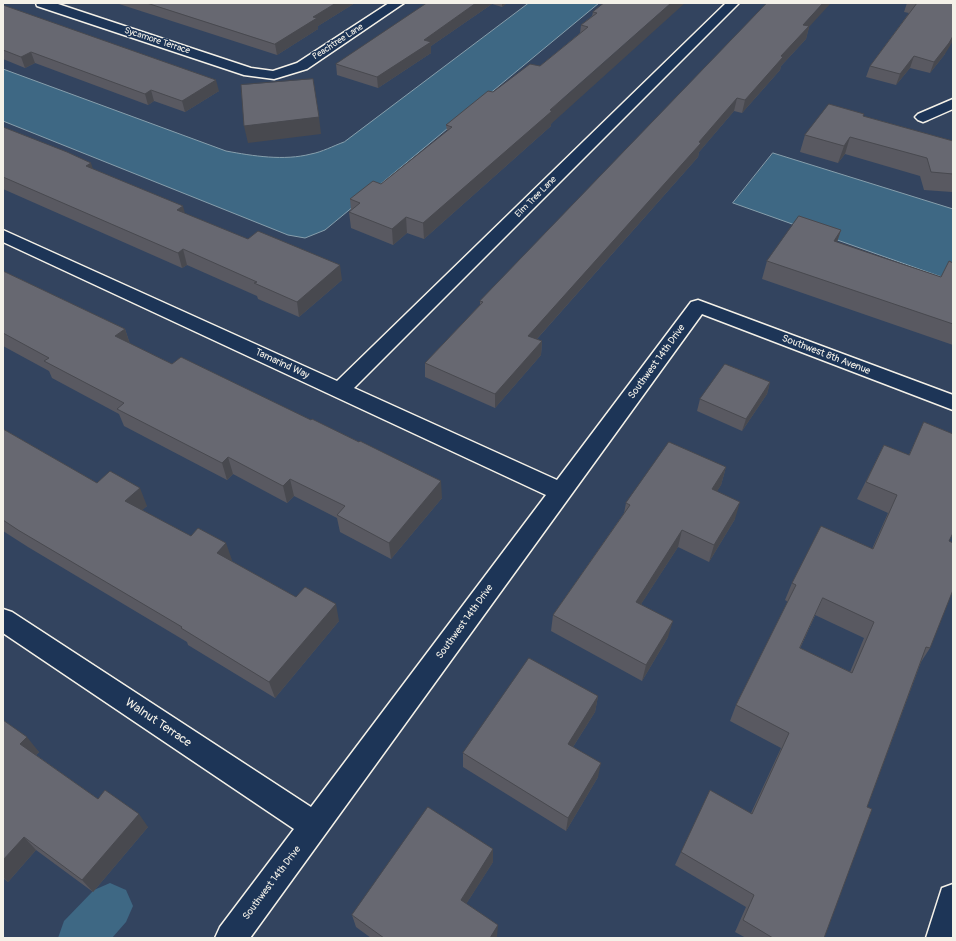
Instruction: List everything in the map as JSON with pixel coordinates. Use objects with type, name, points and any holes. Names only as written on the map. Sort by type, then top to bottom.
[{"type":"street","name":"Sycamore Terrace","points":[[42,3],[249,72],[274,75]]},
{"type":"street","name":"Peachtree Lane","points":[[274,75],[302,66],[398,3]]},
{"type":"street","name":"Elm Tree Lane","points":[[340,390],[733,3]]},
{"type":"street","points":[[923,117],[953,103]]},
{"type":"street","name":"Tamarind Way","points":[[3,235],[561,492]]},
{"type":"street","name":"Southwest 8th Avenue","points":[[698,306],[953,402]]},
{"type":"street","name":"Southwest 14th Drive","points":[[231,938],[698,306]]},
{"type":"street","name":"Walnut Terrace","points":[[3,620],[314,826]]},
{"type":"street","points":[[942,938],[953,899]]},
{"type":"water","points":[[529,3],[599,3],[325,230],[305,238],[288,235],[3,121],[3,69],[226,151],[258,156],[279,157],[311,154],[344,142]]},
{"type":"water","points":[[773,153],[953,209],[953,281],[733,203]]},
{"type":"building","points":[[147,3],[336,3],[313,17],[317,18],[275,44]]},
{"type":"building","points":[[427,3],[476,3],[424,40],[431,42],[377,77],[336,64]]},
{"type":"building","points":[[604,3],[671,3],[550,110],[552,111],[423,223],[406,217],[392,229],[349,212],[360,203],[350,199],[373,181],[381,184],[452,127],[446,125],[488,91],[493,92],[530,64],[540,66],[588,27],[581,25],[597,13],[593,12]]},
{"type":"building","points":[[767,3],[823,3],[803,25],[809,26],[781,56],[783,57],[745,100],[737,98],[699,142],[701,143],[528,336],[542,341],[495,394],[425,363],[483,302],[480,301]]},
{"type":"building","points":[[917,3],[953,3],[953,36],[949,43],[934,62],[914,56],[900,74],[870,66]]},
{"type":"building","points":[[3,5],[216,80],[182,101],[151,90],[145,94],[31,52],[21,57],[3,50]]},
{"type":"building","points":[[313,79],[319,117],[244,126],[241,85]]},
{"type":"building","points":[[829,104],[864,114],[863,116],[953,141],[953,174],[931,172],[927,158],[850,137],[844,146],[805,135]]},
{"type":"building","points":[[3,127],[67,152],[91,163],[86,166],[183,206],[177,210],[248,239],[258,231],[340,265],[297,302],[254,283],[257,282],[183,249],[178,253],[3,177]]},
{"type":"building","points":[[799,216],[841,230],[834,241],[941,277],[949,261],[953,263],[953,324],[767,261]]},
{"type":"building","points":[[3,271],[125,329],[115,336],[172,364],[181,357],[311,420],[312,419],[359,442],[360,441],[441,481],[389,543],[337,515],[345,506],[290,479],[283,486],[228,457],[222,463],[117,409],[124,403],[44,361],[49,358],[3,333]]},
{"type":"building","points":[[725,364],[770,382],[746,419],[700,399]]},
{"type":"building","points":[[924,422],[953,434],[953,533],[949,541],[953,543],[953,590],[930,648],[926,647],[867,807],[872,809],[824,938],[773,938],[743,920],[754,895],[681,852],[710,790],[752,814],[789,733],[736,705],[796,585],[792,583],[821,526],[873,549],[897,495],[866,482],[884,445],[909,455]],"holes":[[[823,598],[874,622],[852,673],[800,648]]]},
{"type":"building","points":[[3,429],[97,483],[110,471],[140,488],[125,501],[191,536],[198,528],[226,543],[217,553],[296,597],[305,587],[336,604],[269,682],[181,628],[182,627],[3,520]]},
{"type":"building","points":[[669,442],[726,467],[712,489],[740,502],[714,545],[682,530],[636,602],[673,621],[646,665],[553,615],[630,505],[626,503]]},
{"type":"building","points":[[529,658],[598,696],[568,744],[601,763],[568,818],[463,753]]},
{"type":"building","points":[[3,720],[27,737],[20,744],[98,799],[105,790],[139,814],[82,880],[24,837],[3,860]]},
{"type":"building","points":[[428,807],[493,849],[461,900],[498,925],[490,938],[384,938],[352,915]]},
{"type":"waterway","points":[[81,938],[110,906]]}]
